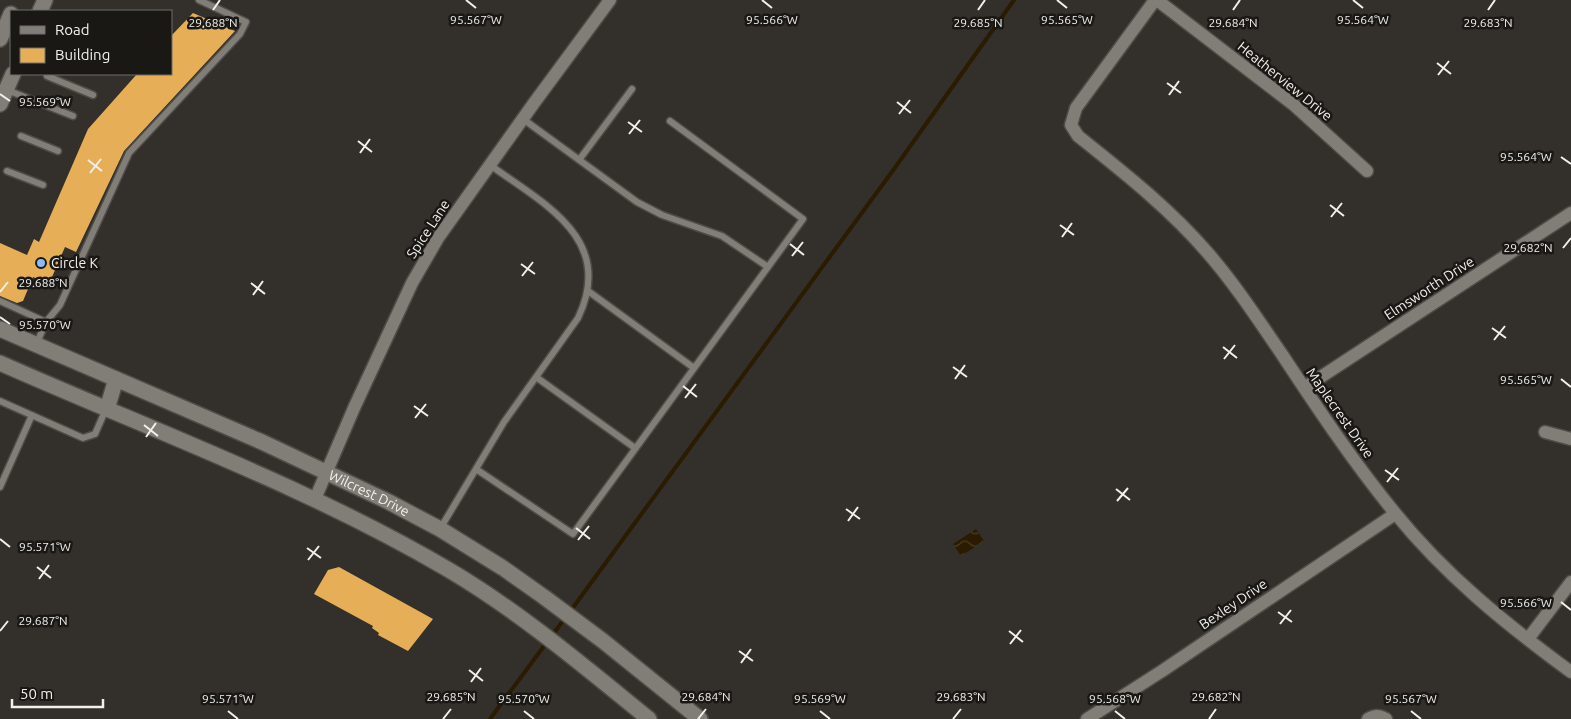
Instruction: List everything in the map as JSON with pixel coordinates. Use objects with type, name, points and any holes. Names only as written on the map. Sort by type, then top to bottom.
[{"type":"main road","points":[[0,39],[10,16]]},
{"type":"main road","points":[[0,104],[3,88],[12,75]]},
{"type":"main road","name":"Wilcrest Drive","points":[[0,329],[326,472],[440,529],[503,568],[544,597],[598,637],[700,719]]},
{"type":"main road","name":"Wilcrest Drive","points":[[0,363],[315,499],[377,530],[450,571],[524,622],[580,663],[649,719]]},
{"type":"main road","points":[[107,408],[116,379]]},
{"type":"street","name":"Spice Lane","points":[[315,499],[412,283],[438,238],[610,0]]},
{"type":"street","name":"Heatherview Drive","points":[[1156,0],[1294,105],[1367,171]]},
{"type":"street","name":"Maplecrest Drive","points":[[1156,0],[1076,108],[1072,125],[1078,136],[1165,208],[1207,252],[1255,315],[1338,438],[1395,514],[1455,578],[1493,612],[1571,672]]},
{"type":"street","name":"Elmsworth Drive","points":[[1304,388],[1571,213]]},
{"type":"street","points":[[1545,432],[1571,439]]},
{"type":"street","name":"Bexley Drive","points":[[1087,719],[1162,671],[1395,514]]},
{"type":"street","points":[[1528,639],[1571,582]]},
{"type":"street","points":[[1368,719],[1374,716],[1381,716],[1386,719]]},
{"type":"lane","points":[[36,344],[46,322],[60,305],[130,153],[240,34],[246,22],[199,0]]},
{"type":"lane","points":[[47,76],[93,95]]},
{"type":"lane","points":[[3,88],[73,116]]},
{"type":"lane","points":[[579,160],[632,89]]},
{"type":"lane","points":[[523,119],[650,210],[722,236],[768,267]]},
{"type":"lane","points":[[476,469],[573,534],[803,219],[670,121]]},
{"type":"lane","points":[[21,136],[58,151]]},
{"type":"lane","points":[[440,529],[504,422],[578,318],[584,307],[588,291],[589,272],[586,256],[580,240],[574,232],[553,210],[490,165]]},
{"type":"lane","points":[[7,171],[43,185]]},
{"type":"lane","points":[[588,291],[694,368]]},
{"type":"lane","points":[[0,301],[46,322]]},
{"type":"lane","points":[[536,377],[635,448]]},
{"type":"lane","points":[[0,401],[83,438],[95,434],[107,408]]},
{"type":"lane","points":[[0,487],[32,415]]},
{"type":"water","points":[[976,529],[984,541],[961,556],[953,544]]},
{"type":"building","points":[[193,13],[235,31],[124,151],[76,252],[65,247],[49,284],[33,277],[23,301],[17,303],[0,296],[0,243],[27,255],[34,239],[39,242],[88,129],[136,75],[172,75],[172,35]]},
{"type":"building","points":[[339,567],[433,619],[408,651],[378,635],[379,633],[372,628],[373,626],[314,594],[328,570]]},
{"type":"waterway","points":[[569,613],[894,169],[1014,0]]},
{"type":"waterway","points":[[551,637],[565,618]]},
{"type":"waterway","points":[[490,719],[547,642]]},
{"type":"place","name":"Circle K","points":[[41,263]]}]
